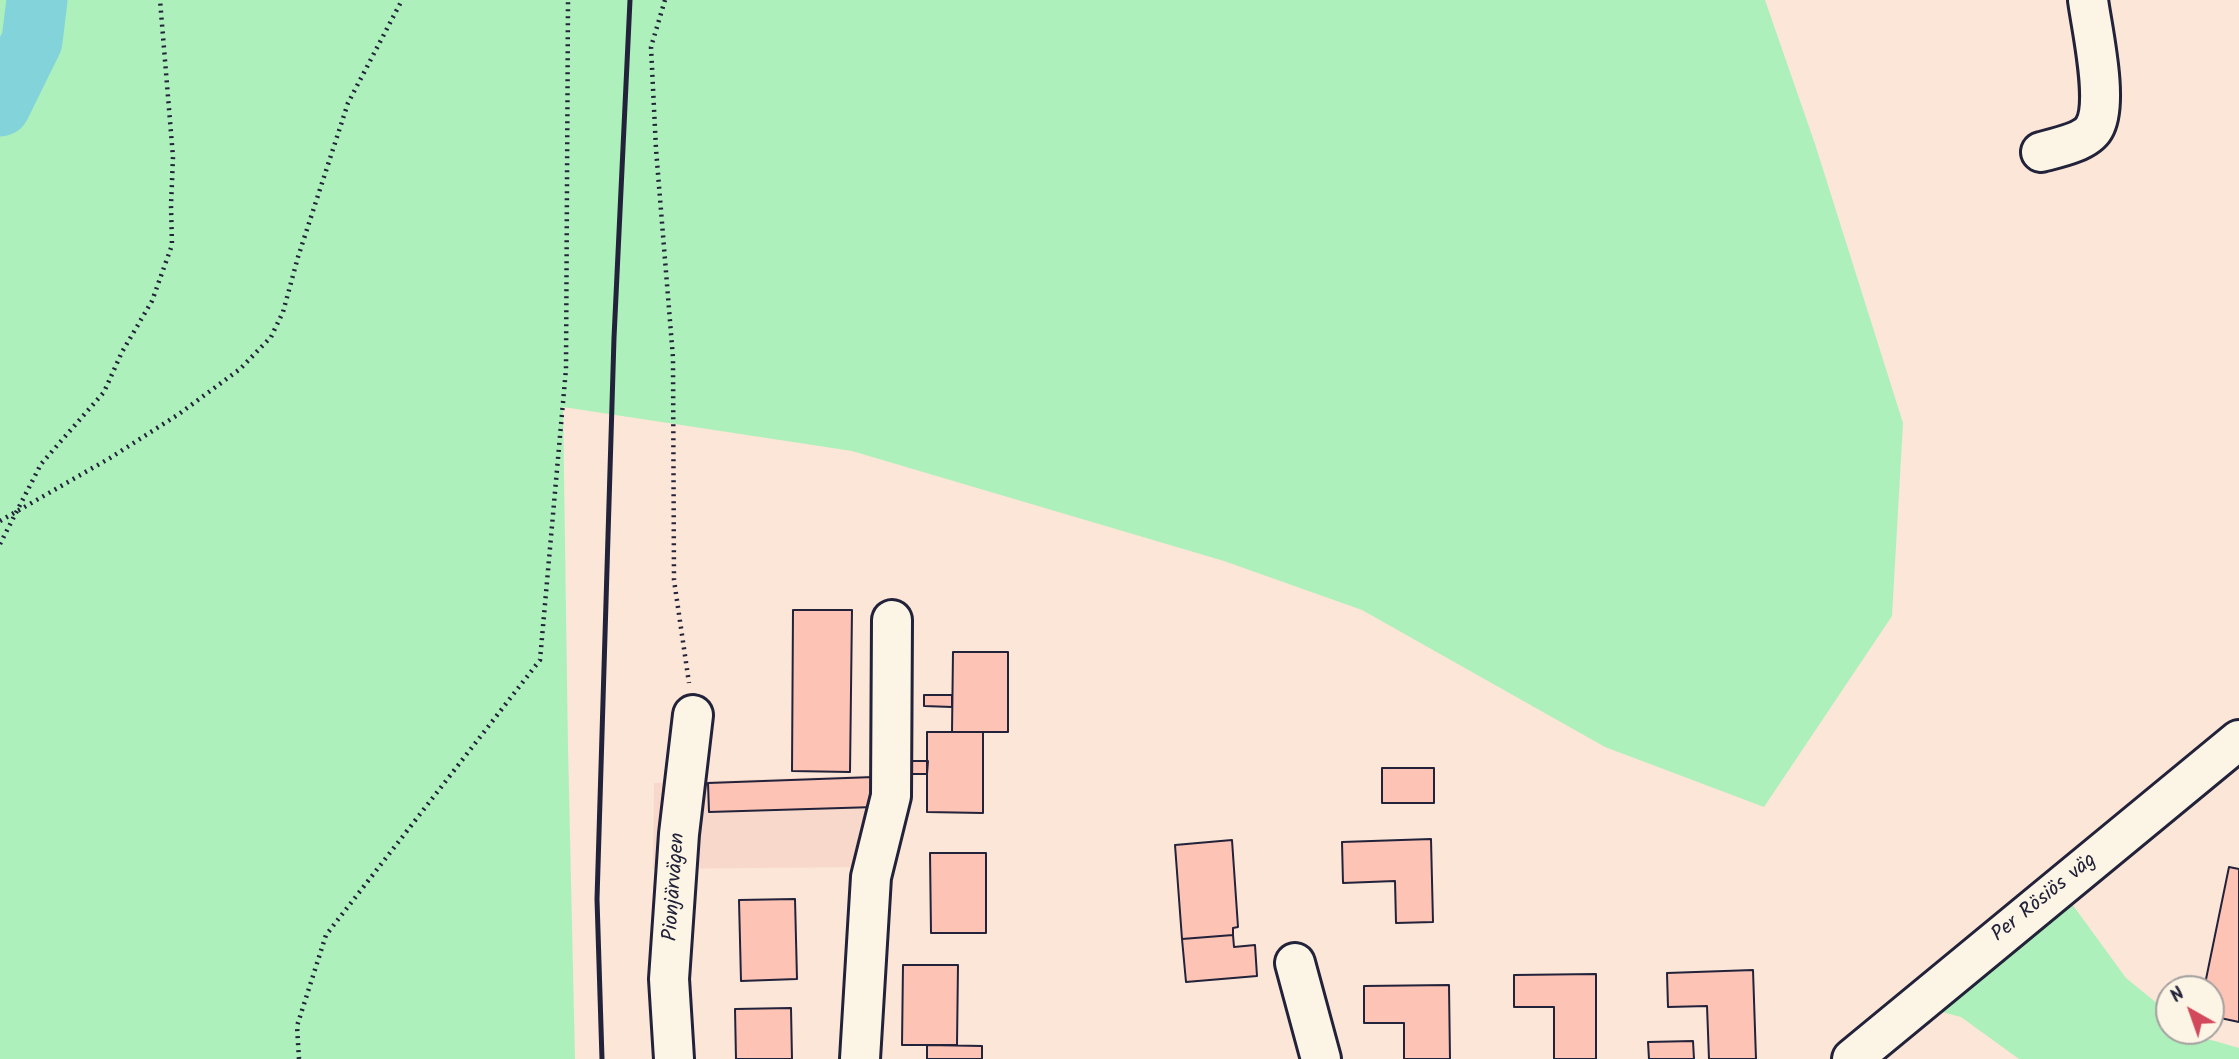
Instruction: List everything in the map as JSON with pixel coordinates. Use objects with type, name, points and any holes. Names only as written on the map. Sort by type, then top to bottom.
[{"type":"street","points":[[2041,152],[2071,144],[2093,130],[2101,108],[2088,0]]},
{"type":"street","points":[[860,1059],[871,877],[891,796],[892,620]]},
{"type":"street","name":"Pionjärvägen","points":[[674,1059],[669,979],[679,834],[693,715]]},
{"type":"street","name":"Per Rösiös väg","points":[[1852,1059],[2239,740]]},
{"type":"street","points":[[1295,962],[1321,1059]]},
{"type":"path","points":[[0,544],[41,464],[104,392],[122,352],[152,301],[172,245],[173,157],[160,0]]},
{"type":"path","points":[[0,521],[110,458],[179,414],[240,369],[271,337],[283,312],[348,103],[402,0]]},
{"type":"path","points":[[299,1059],[297,1026],[326,935],[540,660],[566,369],[568,0]]},
{"type":"path","points":[[666,0],[650,47],[673,358],[674,580],[693,715]]},
{"type":"shaded area","points":[[878,775],[858,867],[653,869],[654,783]]},
{"type":"green space","points":[[0,0],[1765,0],[1815,144],[1903,423],[1892,616],[1764,807],[1605,747],[1362,610],[1224,561],[852,451],[563,407],[575,1059],[0,1059]]},
{"type":"green space","points":[[2072,904],[2126,978],[2155,1002],[2155,1045],[2225,1044],[2239,1048],[2239,1059],[2019,1059],[1961,1017],[1938,1011]]},
{"type":"building","points":[[793,610],[852,610],[850,772],[792,771]]},
{"type":"building","points":[[953,652],[1008,652],[1008,732],[952,732]]},
{"type":"building","points":[[924,695],[952,695],[952,707],[924,706]]},
{"type":"building","points":[[927,732],[983,732],[983,813],[927,812]]},
{"type":"building","points":[[904,761],[928,761],[927,774],[904,774]]},
{"type":"building","points":[[1382,768],[1434,768],[1434,803],[1382,803]]},
{"type":"building","points":[[874,777],[875,807],[709,812],[708,783]]},
{"type":"building","points":[[1431,839],[1433,922],[1396,923],[1395,881],[1343,883],[1342,842]]},
{"type":"building","points":[[1232,840],[1238,927],[1233,928],[1233,935],[1182,939],[1175,845]]},
{"type":"building","points":[[930,853],[986,853],[986,933],[931,933]]},
{"type":"building","points":[[2229,867],[2239,869],[2239,1022],[2225,1019],[2225,975],[2207,975]]},
{"type":"building","points":[[795,899],[797,979],[741,981],[739,900]]},
{"type":"building","points":[[1233,935],[1234,947],[1255,945],[1257,976],[1186,982],[1182,939]]},
{"type":"building","points":[[903,965],[958,965],[957,1045],[902,1045]]},
{"type":"building","points":[[1753,970],[1756,1059],[1709,1059],[1707,1006],[1668,1007],[1667,973]]},
{"type":"building","points":[[1596,974],[1596,1059],[1554,1059],[1554,1007],[1514,1007],[1514,975]]},
{"type":"building","points":[[1449,985],[1450,1059],[1404,1059],[1404,1023],[1364,1023],[1364,986]]},
{"type":"building","points":[[791,1008],[792,1059],[736,1059],[735,1009]]},
{"type":"building","points":[[1693,1041],[1694,1059],[1649,1059],[1648,1042]]},
{"type":"building","points":[[927,1045],[982,1046],[982,1059],[927,1059]]},
{"type":"waterway","points":[[0,106],[32,41],[37,0]]},
{"type":"railway","points":[[602,1059],[597,899],[614,338],[630,0]]}]
